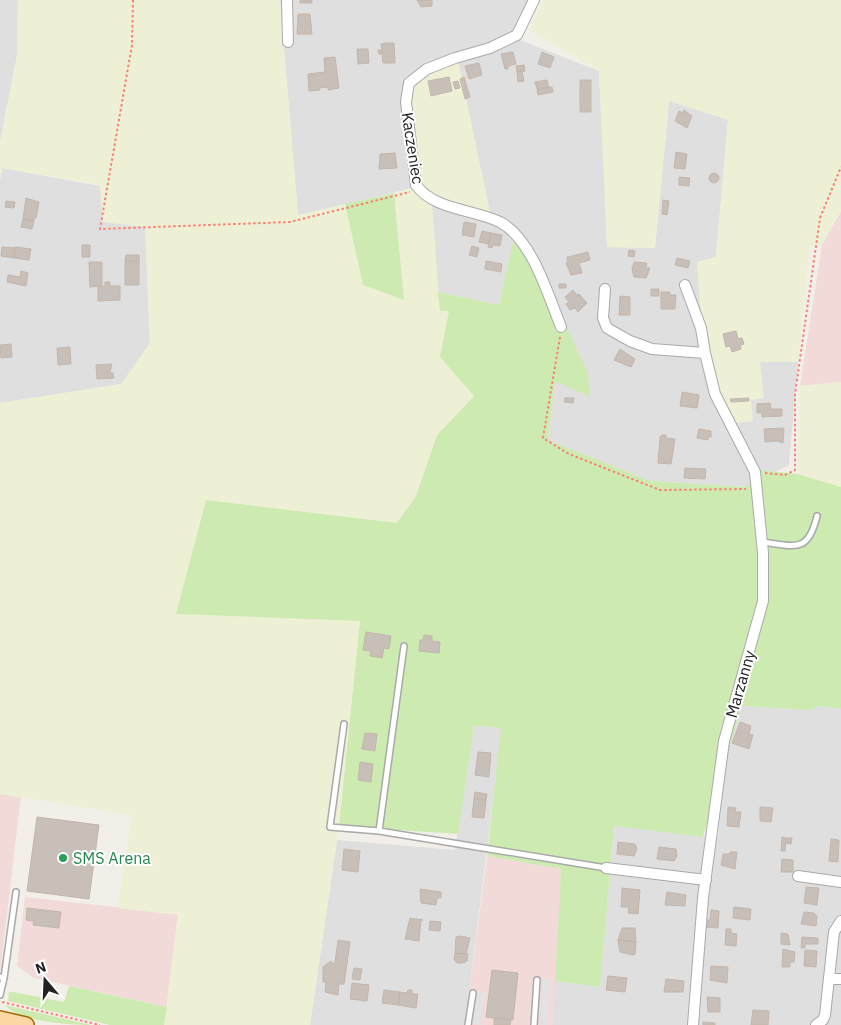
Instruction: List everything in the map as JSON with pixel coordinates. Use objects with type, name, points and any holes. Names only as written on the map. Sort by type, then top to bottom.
[{"type":"main road","points":[[0,1020],[26,1025]]},
{"type":"street","points":[[287,0],[288,42]]},
{"type":"street","name":"Kaczeniec","points":[[534,0],[518,35],[490,48],[456,58],[427,70],[409,83],[406,102],[416,185],[419,190],[432,199],[500,222],[517,235],[530,256],[561,327]]},
{"type":"street","name":"Marzanny","points":[[685,285],[701,328],[715,394],[755,472],[762,542],[763,601],[724,741],[706,880],[693,1025]]},
{"type":"street","points":[[605,289],[603,318],[607,328],[630,341],[652,349],[705,353]]},
{"type":"street","points":[[606,868],[706,880]]},
{"type":"street","points":[[798,876],[841,882]]},
{"type":"street","points":[[816,1025],[823,1020],[825,1015],[834,932],[841,921]]},
{"type":"street","points":[[829,979],[841,979]]},
{"type":"lane","points":[[762,542],[793,546],[804,543],[813,535],[817,516]]},
{"type":"lane","points":[[379,831],[404,646]]},
{"type":"lane","points":[[344,724],[330,827],[379,831],[606,868]]},
{"type":"lane","points":[[0,995],[16,892]]},
{"type":"lane","points":[[534,1025],[537,980]]},
{"type":"lane","points":[[468,1025],[473,993]]},
{"type":"path","points":[[133,0],[132,45],[100,229],[290,222],[419,190]]},
{"type":"path","points":[[755,472],[785,475],[794,470],[795,394],[820,218],[841,167]]},
{"type":"path","points":[[561,327],[543,438],[569,454],[660,490],[756,489]]},
{"type":"path","points":[[0,1001],[100,1025]]},
{"type":"shaded area","points":[[0,0],[18,0],[17,56],[0,142]]},
{"type":"shaded area","points":[[280,0],[533,0],[512,33],[404,82],[412,188],[298,216]]},
{"type":"shaded area","points":[[520,40],[599,71],[608,247],[655,248],[669,100],[728,120],[716,257],[751,400],[760,362],[798,362],[789,465],[746,487],[651,481],[548,440],[555,381],[513,243],[499,305],[438,292],[432,206],[490,213],[458,61]]},
{"type":"shaded area","points":[[2,168],[100,186],[145,227],[150,343],[122,384],[0,403],[0,180]]},
{"type":"shaded area","points":[[841,211],[841,382],[800,386],[822,245]]},
{"type":"shaded area","points":[[742,706],[810,710],[817,706],[841,709],[841,1025],[553,1025],[555,981],[600,987],[614,826],[718,838],[726,743]]},
{"type":"shaded area","points":[[474,726],[502,728],[465,1025],[310,1025],[337,840],[455,850]]},
{"type":"shaded area","points":[[0,794],[21,797],[0,972]]},
{"type":"shaded area","points":[[487,856],[561,869],[553,1025],[465,1025]]},
{"type":"shaded area","points":[[25,897],[178,914],[167,1007],[34,978],[17,966]]},
{"type":"shaded area","points":[[542,979],[550,979],[547,1025],[539,1025]]},
{"type":"shaded area","points":[[477,991],[485,992],[481,1025],[473,1024]]},
{"type":"green space","points":[[18,0],[280,0],[298,215],[345,204],[363,285],[404,300],[394,193],[412,188],[432,206],[440,310],[450,311],[440,357],[474,396],[437,435],[416,496],[397,523],[206,500],[176,614],[360,621],[337,840],[310,1025],[164,1025],[178,915],[117,908],[132,815],[0,794],[0,403],[121,384],[150,343],[145,227],[103,222],[100,185],[2,168],[0,180],[0,142],[17,56]]},
{"type":"green space","points":[[543,0],[841,0],[841,211],[822,245],[810,247],[798,362],[760,362],[764,398],[751,400],[753,421],[736,423],[719,390],[700,306],[697,262],[716,257],[728,120],[669,101],[655,248],[607,247],[599,71],[529,30]]},
{"type":"green space","points":[[458,61],[490,213],[433,194],[419,181],[409,103],[414,85],[430,71]]},
{"type":"green space","points":[[394,193],[404,300],[363,285],[345,204]]},
{"type":"green space","points":[[513,242],[527,243],[588,373],[590,397],[555,381],[548,440],[651,481],[746,487],[760,470],[797,474],[841,487],[841,709],[818,706],[810,710],[742,706],[703,837],[614,826],[600,987],[555,981],[561,869],[487,856],[501,728],[474,726],[458,834],[339,826],[360,621],[176,614],[206,500],[397,523],[416,496],[437,435],[474,396],[440,357],[449,311],[440,311],[438,292],[499,305]]},
{"type":"green space","points":[[841,382],[841,487],[797,474],[800,386]]},
{"type":"green space","points":[[69,986],[167,1007],[164,1025],[110,1025],[8,1001],[9,992],[13,992],[64,1002]]},
{"type":"green space","points":[[5,1005],[91,1025],[32,1019],[11,1011]]},
{"type":"building","points":[[300,0],[312,0],[312,3],[300,3]]},
{"type":"building","points":[[417,0],[432,0],[432,6],[421,7]]},
{"type":"building","points":[[298,14],[310,14],[312,34],[297,34]]},
{"type":"building","points":[[394,43],[395,63],[383,63],[382,54],[379,54],[378,50],[382,50],[381,44]]},
{"type":"building","points":[[357,49],[368,49],[369,63],[358,64]]},
{"type":"building","points":[[513,52],[516,64],[505,69],[501,54]]},
{"type":"building","points":[[542,52],[554,57],[550,68],[538,64]]},
{"type":"building","points":[[335,57],[339,88],[328,90],[328,87],[309,91],[308,74],[325,72],[324,58]]},
{"type":"building","points":[[479,63],[482,75],[469,79],[465,66]]},
{"type":"building","points":[[524,65],[525,71],[517,72],[516,66]]},
{"type":"building","points":[[522,71],[524,81],[518,82],[517,72]]},
{"type":"building","points":[[449,77],[452,91],[431,96],[428,81]]},
{"type":"building","points":[[464,77],[470,97],[465,99],[460,79]]},
{"type":"building","points":[[547,80],[549,87],[537,89],[535,82]]},
{"type":"building","points":[[580,80],[591,80],[591,112],[580,112]]},
{"type":"building","points":[[458,81],[460,88],[455,89],[453,82]]},
{"type":"building","points":[[552,87],[553,92],[538,95],[537,90]]},
{"type":"building","points":[[684,110],[692,116],[687,128],[675,121],[679,111],[683,113]]},
{"type":"building","points":[[676,152],[687,154],[685,169],[674,168]]},
{"type":"building","points":[[395,153],[397,168],[379,169],[380,154]]},
{"type":"building","points":[[714,173],[719,178],[714,183],[709,178]]},
{"type":"building","points":[[679,177],[690,178],[689,186],[679,185]]},
{"type":"building","points":[[26,198],[39,202],[34,221],[23,219]]},
{"type":"building","points":[[663,200],[669,201],[667,215],[662,214]]},
{"type":"building","points":[[6,201],[15,202],[14,208],[5,207]]},
{"type":"building","points":[[23,219],[34,221],[32,229],[21,227]]},
{"type":"building","points":[[464,222],[476,224],[474,237],[462,235]]},
{"type":"building","points":[[482,231],[491,233],[488,244],[479,242]]},
{"type":"building","points":[[491,233],[502,235],[500,246],[493,245],[492,248],[488,247]]},
{"type":"building","points":[[82,245],[90,245],[90,257],[82,257]]},
{"type":"building","points":[[472,246],[479,248],[477,257],[469,255]]},
{"type":"building","points":[[2,247],[15,248],[14,258],[1,256]]},
{"type":"building","points":[[15,247],[31,249],[29,260],[14,258]]},
{"type":"building","points":[[629,250],[635,251],[634,257],[628,256]]},
{"type":"building","points":[[588,252],[590,260],[579,263],[582,273],[571,275],[566,263],[568,262],[567,257]]},
{"type":"building","points":[[126,255],[139,255],[139,261],[125,261]]},
{"type":"building","points":[[677,258],[690,261],[688,268],[675,265]]},
{"type":"building","points":[[125,261],[139,261],[139,285],[125,285]]},
{"type":"building","points":[[486,261],[502,264],[501,272],[485,269]]},
{"type":"building","points":[[89,262],[102,262],[102,286],[90,287]]},
{"type":"building","points":[[634,262],[647,263],[646,268],[650,268],[646,278],[634,277],[632,269]]},
{"type":"building","points":[[21,271],[28,273],[26,286],[7,282],[8,275],[20,277]]},
{"type":"building","points":[[105,282],[110,282],[110,286],[120,286],[120,300],[98,301],[98,286],[105,286]]},
{"type":"building","points":[[559,284],[566,284],[566,288],[559,288]]},
{"type":"building","points":[[651,289],[659,289],[659,296],[651,296]]},
{"type":"building","points":[[573,290],[587,303],[578,312],[575,308],[570,310],[566,304],[569,302],[565,297]]},
{"type":"building","points":[[661,292],[670,292],[670,295],[676,295],[675,309],[661,309]]},
{"type":"building","points":[[620,296],[630,297],[630,315],[619,315]]},
{"type":"building","points":[[736,331],[738,339],[742,338],[744,344],[740,345],[741,349],[732,352],[730,346],[726,347],[723,334]]},
{"type":"building","points":[[11,344],[12,357],[1,358],[0,345]]},
{"type":"building","points":[[70,347],[71,364],[58,365],[57,348]]},
{"type":"building","points":[[620,349],[635,359],[631,367],[614,360]]},
{"type":"building","points":[[112,364],[110,373],[113,373],[114,378],[97,379],[96,365]]},
{"type":"building","points":[[682,392],[699,395],[697,408],[680,406]]},
{"type":"building","points":[[565,398],[574,398],[573,403],[564,402]]},
{"type":"building","points":[[749,398],[749,401],[731,402],[730,399]]},
{"type":"building","points":[[770,403],[771,409],[782,409],[782,416],[762,417],[762,413],[757,413],[757,404]]},
{"type":"building","points":[[784,428],[783,443],[777,441],[765,442],[764,429]]},
{"type":"building","points":[[699,429],[711,431],[711,437],[708,437],[708,440],[697,438]]},
{"type":"building","points":[[666,435],[666,438],[675,439],[671,464],[658,463],[660,437]]},
{"type":"building","points":[[685,468],[706,469],[705,479],[684,478]]},
{"type":"building","points":[[366,632],[391,636],[389,649],[384,648],[382,658],[370,656],[371,651],[363,650]]},
{"type":"building","points":[[424,635],[432,636],[432,641],[440,642],[439,653],[419,651],[420,640],[423,640]]},
{"type":"building","points":[[740,722],[751,726],[749,734],[753,735],[749,749],[732,743]]},
{"type":"building","points":[[365,733],[377,734],[375,751],[362,749]]},
{"type":"building","points":[[478,752],[491,753],[489,777],[475,775]]},
{"type":"building","points":[[360,762],[373,764],[371,782],[358,780]]},
{"type":"building","points":[[475,792],[487,794],[486,800],[474,799]]},
{"type":"building","points":[[474,799],[486,800],[484,818],[472,817]]},
{"type":"building","points":[[728,807],[736,808],[735,812],[741,812],[739,827],[727,826]]},
{"type":"building","points":[[760,807],[773,808],[771,822],[760,821]]},
{"type":"building","name":"SMS Arena","points":[[37,817],[99,825],[89,899],[27,891]]},
{"type":"building","points":[[782,837],[786,838],[785,851],[781,851]]},
{"type":"building","points":[[786,838],[792,838],[791,844],[786,843]]},
{"type":"building","points":[[831,839],[839,840],[838,862],[829,861]]},
{"type":"building","points":[[618,842],[635,844],[637,849],[634,856],[617,854]]},
{"type":"building","points":[[659,847],[676,849],[677,856],[674,861],[657,859]]},
{"type":"building","points":[[344,849],[360,851],[358,872],[342,870]]},
{"type":"building","points":[[730,852],[737,852],[735,869],[721,865],[723,854],[730,854]]},
{"type":"building","points":[[782,859],[793,860],[793,872],[781,872]]},
{"type":"building","points":[[806,887],[819,888],[817,905],[804,903]]},
{"type":"building","points":[[622,888],[640,890],[638,914],[628,913],[629,907],[621,907]]},
{"type":"building","points":[[420,889],[441,892],[441,898],[437,898],[436,905],[421,903]]},
{"type":"building","points":[[667,892],[686,895],[685,906],[665,905]]},
{"type":"building","points":[[734,907],[751,909],[750,920],[733,918]]},
{"type":"building","points":[[27,908],[61,912],[59,928],[33,925],[34,921],[26,920]]},
{"type":"building","points":[[711,910],[719,911],[718,928],[705,927],[706,920],[710,920]]},
{"type":"building","points":[[804,912],[814,913],[817,916],[816,926],[801,924]]},
{"type":"building","points":[[410,918],[423,920],[421,920],[419,941],[405,939]]},
{"type":"building","points":[[430,921],[441,922],[440,931],[429,930]]},
{"type":"building","points":[[622,928],[635,928],[636,942],[618,940]]},
{"type":"building","points":[[726,929],[731,929],[731,933],[737,934],[736,946],[725,945]]},
{"type":"building","points":[[781,933],[788,934],[790,945],[781,944]]},
{"type":"building","points":[[456,937],[470,938],[466,954],[455,953]]},
{"type":"building","points":[[802,937],[818,938],[818,944],[805,944],[805,948],[801,948]]},
{"type":"building","points":[[338,940],[350,942],[344,984],[339,984],[338,995],[325,992],[326,982],[323,982],[323,967],[331,961],[333,964],[335,962]]},
{"type":"building","points":[[618,940],[636,942],[635,954],[620,952]]},
{"type":"building","points":[[783,949],[795,952],[794,962],[790,962],[790,967],[782,967]]},
{"type":"building","points":[[805,950],[817,951],[816,967],[804,966]]},
{"type":"building","points":[[455,953],[468,954],[467,961],[457,963],[454,959]]},
{"type":"building","points":[[711,966],[728,967],[727,983],[710,980]]},
{"type":"building","points":[[354,968],[362,969],[360,980],[352,979]]},
{"type":"building","points":[[492,970],[518,973],[513,1020],[486,1017]]},
{"type":"building","points":[[608,976],[627,978],[625,992],[606,990]]},
{"type":"building","points":[[666,979],[684,981],[683,992],[664,992]]},
{"type":"building","points":[[352,983],[369,985],[367,1001],[350,999]]},
{"type":"building","points":[[384,990],[400,992],[398,1005],[382,1003]]},
{"type":"building","points":[[408,990],[412,990],[412,994],[418,994],[416,1008],[398,1005],[400,992],[407,993]]},
{"type":"building","points":[[707,997],[720,998],[720,1012],[708,1012]]},
{"type":"building","points":[[753,1010],[769,1011],[768,1025],[751,1025]]},
{"type":"building","points":[[494,1018],[511,1020],[510,1025],[494,1025]]},
{"type":"building","points":[[703,1022],[715,1023],[715,1025],[703,1025]]},
{"type":"place","name":"SMS Arena","points":[[63,858]]}]
